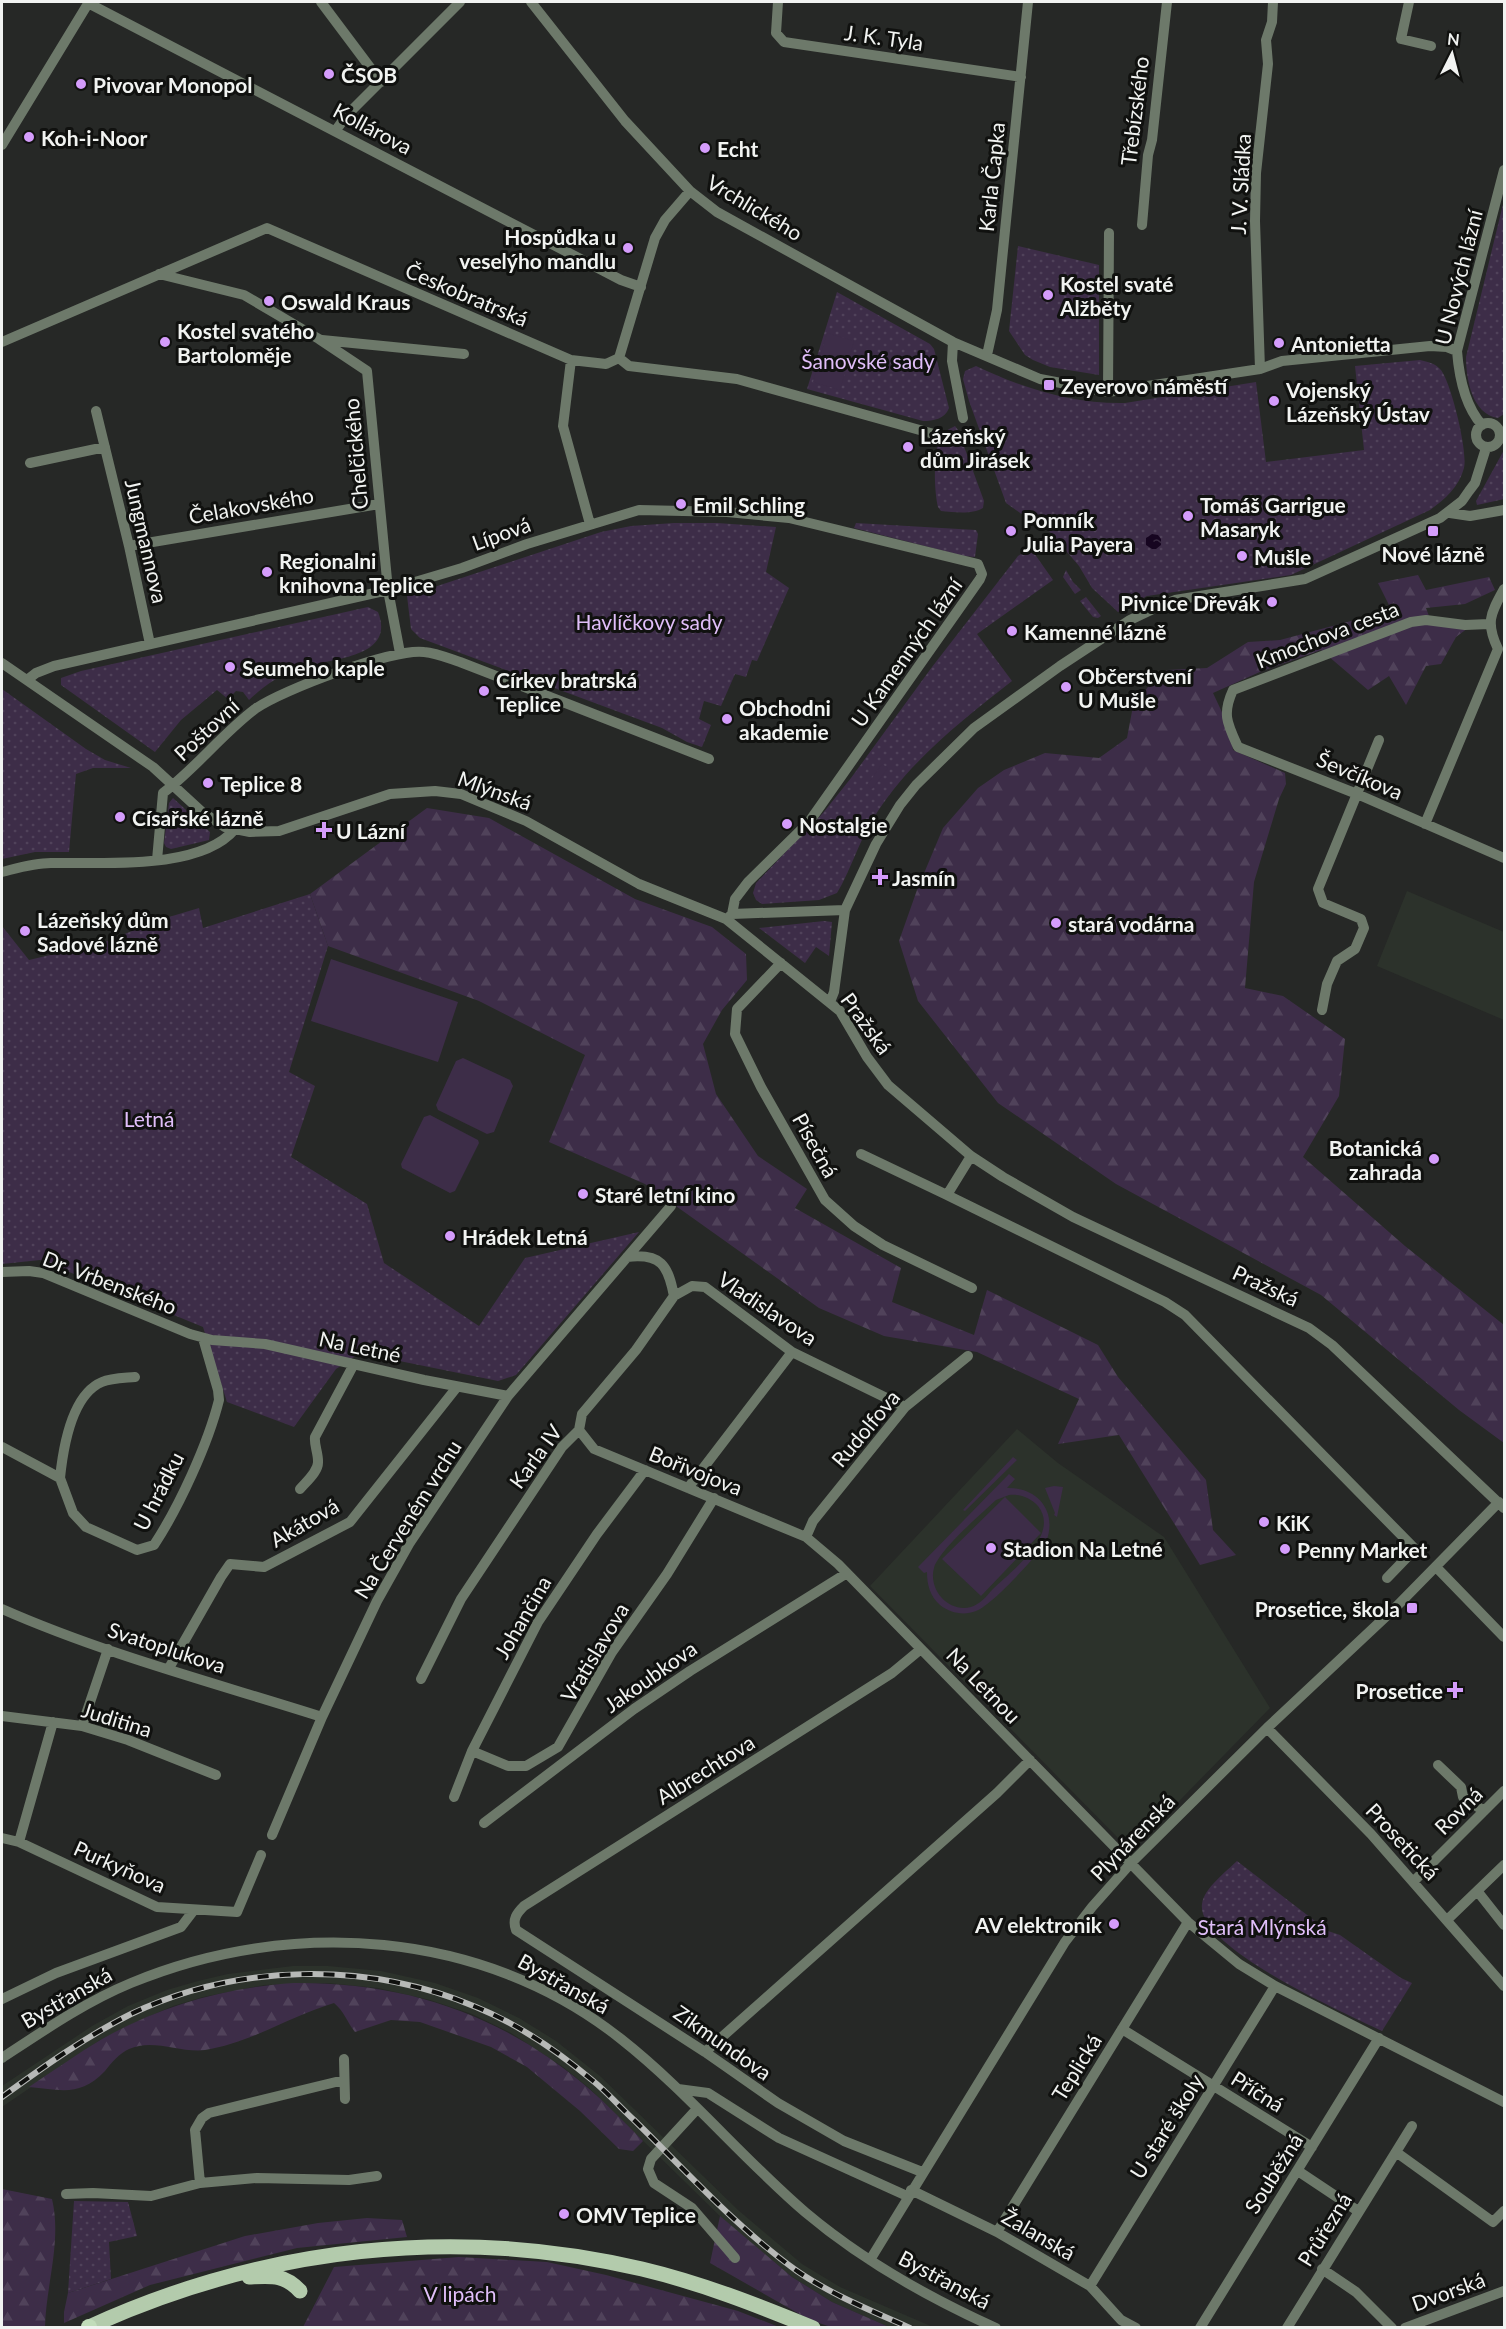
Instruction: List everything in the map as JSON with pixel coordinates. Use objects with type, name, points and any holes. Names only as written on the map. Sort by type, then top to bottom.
[{"type":"main road","points":[[89,2327],[147,2302],[211,2280],[278,2263],[348,2252],[439,2247],[519,2249],[595,2259],[643,2269],[735,2297],[813,2328]]},
{"type":"main road","points":[[211,2280],[273,2276],[290,2280],[300,2291]]},
{"type":"street","points":[[2,145],[89,2]]},
{"type":"street","name":"Kollárova","points":[[89,2],[621,280],[641,287]]},
{"type":"street","points":[[321,2],[381,82]]},
{"type":"street","points":[[336,130],[347,115],[460,2]]},
{"type":"street","name":"Vrchlického","points":[[531,2],[625,121],[690,191],[717,212],[953,342],[1040,379],[1108,392],[1260,369],[1282,361],[1430,346],[1447,347],[1457,351]]},
{"type":"street","name":"J. K. Tyla","points":[[778,2],[776,33],[784,42],[1021,77]]},
{"type":"street","name":"Karla Čapka","points":[[987,355],[997,310],[1028,2]]},
{"type":"street","name":"Třebízského","points":[[1142,225],[1148,155],[1152,140],[1167,2]]},
{"type":"street","name":"J. V. Sládka","points":[[1260,369],[1256,173],[1268,64],[1266,40],[1272,22],[1273,2]]},
{"type":"street","points":[[1409,2],[1401,39],[1431,46]]},
{"type":"street","name":"U Nových lázní","points":[[1449,513],[1462,501],[1475,483],[1486,448],[1476,438],[1478,428],[1482,425],[1468,402],[1459,373],[1457,351],[1504,170]]},
{"type":"street","points":[[619,358],[658,230],[690,191]]},
{"type":"street","name":"Českobratrská","points":[[2,342],[267,228],[572,360],[606,364],[619,358],[629,366],[737,379],[934,434]]},
{"type":"street","points":[[1108,392],[1109,233]]},
{"type":"street","name":"Chelčického","points":[[159,274],[236,292],[319,339],[367,371],[388,591]]},
{"type":"street","name":"Chelčického","points":[[319,339],[464,354]]},
{"type":"street","points":[[953,342],[953,370],[963,418]]},
{"type":"street","points":[[572,360],[563,426],[590,524]]},
{"type":"street","name":"Jungmannova","points":[[96,411],[150,644]]},
{"type":"street","points":[[1482,425],[1489,423],[1502,427],[1502,443],[1486,448]]},
{"type":"street","points":[[30,463],[105,447]]},
{"type":"street","name":"Čelakovského","points":[[129,546],[379,504]]},
{"type":"street","name":"Lípová","points":[[27,680],[47,668],[388,591],[462,568],[527,544],[639,510],[727,512],[789,518],[972,562],[981,568],[980,579]]},
{"type":"street","points":[[830,1002],[834,992],[845,910],[876,844],[888,822],[916,784],[974,728],[1060,666],[1130,620],[1151,609],[1175,600],[1305,579],[1449,513],[1470,516],[1504,510]]},
{"type":"street","name":"U Kamenných lázní","points":[[729,916],[735,899],[748,882],[809,822],[980,579]]},
{"type":"street","points":[[1425,824],[1501,651],[1491,636],[1490,624],[1491,613],[1504,589]]},
{"type":"street","points":[[388,591],[400,653]]},
{"type":"street","name":"Kmochova cesta","points":[[1225,706],[1233,690],[1411,622],[1443,620],[1465,625],[1490,624]]},
{"type":"street","name":"Poštovní","points":[[174,785],[254,710],[272,698],[293,688],[400,653],[424,652],[460,662],[709,759]]},
{"type":"street","points":[[2,663],[153,767],[209,817],[225,827],[235,829],[226,840],[214,847],[157,860],[31,864],[2,872]]},
{"type":"street","name":"Ševčíkova","points":[[1225,706],[1227,725],[1239,747],[1357,794],[1504,858]]},
{"type":"street","points":[[1322,1010],[1327,984],[1337,961],[1355,949],[1364,928],[1361,919],[1323,903],[1318,889],[1378,740]]},
{"type":"street","points":[[157,860],[164,793],[174,785]]},
{"type":"street","name":"Mlýnská","points":[[235,829],[250,832],[279,831],[376,798],[408,791],[435,790],[461,794],[526,821],[639,884],[729,916]]},
{"type":"street","points":[[729,916],[845,910]]},
{"type":"street","name":"Pražská","points":[[729,916],[781,963],[840,1011],[867,1057],[888,1085],[971,1156],[1073,1217],[1309,1328],[1332,1346],[1502,1505]]},
{"type":"street","name":"Písečná","points":[[781,963],[736,1009],[735,1035],[761,1087],[825,1200],[854,1226],[883,1245],[972,1288]]},
{"type":"street","points":[[861,1154],[1165,1302],[1185,1315],[1415,1549],[1388,1578]]},
{"type":"street","points":[[947,1195],[971,1156]]},
{"type":"street","name":"Na Červeném vrchu","points":[[272,1835],[322,1717],[377,1601],[409,1544],[508,1396],[671,1206]]},
{"type":"street","points":[[627,1257],[640,1255],[654,1257],[667,1268],[674,1296]]},
{"type":"street","name":"Dr. Vrbenského","points":[[2,1272],[43,1273],[203,1338]]},
{"type":"street","name":"Vladislavova","points":[[674,1296],[692,1286],[705,1287],[792,1352],[905,1407]]},
{"type":"street","name":"Karla IV","points":[[421,1679],[461,1599],[562,1447],[579,1430],[582,1414],[636,1350],[674,1296]]},
{"type":"street","name":"Na Letné","points":[[203,1338],[265,1344],[457,1387],[508,1396]]},
{"type":"street","name":"U hrádku","points":[[60,1478],[73,1513],[86,1527],[137,1550],[154,1545],[165,1529],[191,1475],[219,1400],[203,1338]]},
{"type":"street","points":[[688,1488],[792,1352]]},
{"type":"street","name":"Rudolfova","points":[[806,1537],[813,1521],[905,1407],[969,1356]]},
{"type":"street","points":[[300,1489],[319,1462],[314,1444],[315,1437],[354,1364]]},
{"type":"street","points":[[2,1447],[60,1478],[64,1442],[85,1393],[103,1381],[135,1377]]},
{"type":"street","name":"Akátová","points":[[169,1668],[230,1564],[264,1567],[350,1522],[457,1387]]},
{"type":"street","name":"Bořivojova","points":[[579,1430],[594,1449],[806,1537]]},
{"type":"street","name":"Johančina","points":[[454,1797],[472,1751],[538,1622],[597,1534],[645,1470]]},
{"type":"street","name":"Vratislavova","points":[[472,1751],[508,1766],[526,1766],[558,1747],[612,1652],[667,1574],[714,1498]]},
{"type":"street","name":"Plynárenská","points":[[870,2260],[1065,1942],[1092,1907],[1131,1863],[1267,1728],[1342,1660],[1502,1505]]},
{"type":"street","name":"Na Letnou","points":[[806,1537],[847,1573],[1131,1863]]},
{"type":"street","points":[[1436,1567],[1504,1637]]},
{"type":"street","name":"Jakoubkova","points":[[484,1823],[634,1709],[690,1671],[847,1573]]},
{"type":"street","name":"Svatoplukova","points":[[2,1609],[108,1649],[322,1717]]},
{"type":"street","points":[[82,1726],[108,1649]]},
{"type":"street","name":"Albrechtova","points":[[514,1923],[516,1914],[525,1906],[892,1673],[921,1649]]},
{"type":"street","name":"Juditina","points":[[2,1716],[82,1726],[128,1740],[216,1775]]},
{"type":"street","points":[[19,1842],[53,1722]]},
{"type":"street","name":"Prosetická","points":[[1267,1728],[1371,1834],[1448,1919],[1504,1986]]},
{"type":"street","points":[[705,2052],[997,1793],[1030,1760]]},
{"type":"street","points":[[1438,1765],[1461,1787],[1463,1797],[1484,1811]]},
{"type":"street","name":"Rovná","points":[[1413,1882],[1504,1791]]},
{"type":"street","name":"Purkyňova","points":[[2,1838],[19,1842],[157,1907],[194,1910],[237,1912],[261,1855]]},
{"type":"street","points":[[1131,1863],[1188,1922],[1239,1964],[1275,1986],[1504,2102]]},
{"type":"street","points":[[1448,1919],[1504,1865]]},
{"type":"street","points":[[1478,1892],[1504,1924]]},
{"type":"street","points":[[2,1999],[56,1973],[181,1927],[194,1910]]},
{"type":"street","name":"Teplická","points":[[997,2232],[1188,1922]]},
{"type":"street","name":"Zikmundova","points":[[514,1923],[516,1930],[620,1995],[778,2103],[843,2141],[922,2172]]},
{"type":"street","name":"Bystřanská","points":[[2,2058],[98,1999],[146,1977],[197,1960],[235,1951],[308,1943],[383,1944],[472,1962],[516,1976],[577,2007],[643,2057],[804,2210],[870,2260],[935,2299],[996,2328]]},
{"type":"street","name":"U staré školy","points":[[1090,2286],[1275,1986]]},
{"type":"street","name":"Příčná","points":[[1122,2030],[1312,2147]]},
{"type":"street","name":"Souběžná","points":[[1200,2328],[1379,2038]]},
{"type":"street","points":[[344,2059],[345,2099]]},
{"type":"street","points":[[200,2183],[195,2130],[201,2118],[209,2113],[344,2080]]},
{"type":"street","name":"Žalanská","points":[[678,2090],[708,2093],[779,2138],[997,2232],[1090,2286],[1121,2320],[1136,2328]]},
{"type":"street","points":[[697,2109],[651,2159],[648,2165],[650,2175],[654,2183],[692,2208],[735,2258]]},
{"type":"street","name":"Průřezná","points":[[1287,2328],[1412,2126]]},
{"type":"street","points":[[1396,2152],[1494,2222],[1504,2211]]},
{"type":"street","points":[[1298,2171],[1358,2211]]},
{"type":"street","points":[[66,2194],[151,2196],[200,2183],[257,2178],[348,2180],[376,2176]]},
{"type":"street","points":[[1322,2269],[1356,2292],[1392,2328]]},
{"type":"street","name":"Dvorská","points":[[1405,2328],[1504,2291]]},
{"type":"shaded area","points":[[1407,891],[1504,932],[1504,1020],[1377,966]]},
{"type":"shaded area","points":[[1017,1429],[1058,1463],[1164,1537],[1270,1708],[1141,1840],[1121,1841],[870,1586]]},
{"type":"shaded area","points":[[293,1966],[328,1966],[381,1971],[435,1983],[478,1998],[519,2018],[556,2041],[600,2076],[738,2210],[802,2264],[840,2287],[933,2327],[889,2327],[832,2302],[792,2277],[727,2223],[589,2088],[563,2067],[511,2033],[472,2014],[430,2000],[378,1988],[327,1983],[264,1985],[203,1997],[173,2006],[100,2040],[2,2107],[2,2086],[92,2026],[128,2006],[167,1990],[198,1981],[228,1974]]},
{"type":"green space","points":[[1504,200],[1504,414],[1498,418],[1489,415],[1476,403],[1469,385],[1466,357]]},
{"type":"green space","points":[[1018,246],[1099,265],[1099,375],[1050,367],[1033,360],[1025,355],[1009,331]]},
{"type":"green space","name":"Šanovské sady","points":[[837,292],[930,344],[934,349],[949,408],[945,415],[935,420],[923,421],[807,389]]},
{"type":"green space","points":[[827,333],[854,341],[840,390],[813,382]]},
{"type":"green space","points":[[1420,360],[1436,366],[1445,377],[1458,418],[1464,447],[1465,459],[1462,475],[1451,492],[1441,501],[1430,510],[1291,575],[1147,596],[1118,612],[1092,588],[1079,566],[1037,517],[1023,515],[1006,503],[963,379],[965,371],[976,366],[1030,388],[1067,398],[1106,403],[1125,403],[1256,382],[1266,462],[1364,450],[1355,366]]},
{"type":"green space","points":[[955,426],[984,501],[983,508],[973,512],[941,511],[938,507],[936,453],[940,438]]},
{"type":"green space","points":[[1504,450],[1504,499],[1477,505],[1476,501]]},
{"type":"green space","name":"Havlíčkovy sady","points":[[674,523],[776,527],[766,572],[789,588],[757,661],[752,660],[746,677],[735,674],[721,706],[704,701],[699,719],[711,725],[702,747],[687,742],[662,728],[420,638],[411,629],[407,596],[601,532],[631,526]]},
{"type":"green space","points":[[856,523],[976,530],[978,534],[975,557],[854,528]]},
{"type":"green space","points":[[1024,552],[1034,553],[1053,580],[977,634],[1012,681],[955,727],[902,779],[873,819],[837,893],[819,900],[762,904],[756,900],[753,893],[756,883],[823,813],[932,667],[1018,556]]},
{"type":"green space","points":[[1066,570],[1081,590],[1075,594],[1063,577]]},
{"type":"green space","points":[[1418,575],[1426,590],[1489,577],[1495,590],[1465,604],[1426,608],[1432,624],[1468,628],[1456,637],[1441,664],[1426,666],[1406,705],[1389,676],[1368,690],[1321,650],[1262,671],[1213,693],[1228,725],[1233,750],[1285,773],[1286,784],[1279,799],[1254,882],[1245,988],[1283,996],[1345,1039],[1339,1096],[1303,1157],[1405,1246],[1504,1325],[1504,1443],[1459,1410],[1321,1295],[1116,1184],[998,1103],[918,1001],[899,941],[943,828],[978,788],[1004,770],[1045,753],[1099,758],[1127,738],[1133,706],[1155,678],[1167,670],[1207,668],[1248,642],[1280,640],[1381,613],[1389,605],[1378,583]]},
{"type":"green space","points":[[1086,597],[1101,616],[1093,617],[1080,601]]},
{"type":"green space","points":[[368,607],[378,612],[381,628],[377,640],[368,648],[340,659],[290,672],[272,682],[249,700],[243,692],[236,691],[228,699],[217,690],[181,720],[155,752],[61,685],[61,678],[81,671]]},
{"type":"green space","points":[[2,689],[86,749],[105,760],[131,768],[93,768],[76,774],[69,852],[35,852],[2,859]]},
{"type":"green space","points":[[882,764],[888,768],[872,789],[867,785]]},
{"type":"green space","points":[[173,798],[210,832],[209,840],[171,849],[166,847],[164,843],[169,803]]},
{"type":"green space","points":[[427,808],[489,818],[635,899],[712,927],[746,954],[747,980],[722,1010],[703,1044],[716,1094],[758,1156],[807,1189],[795,1208],[901,1268],[892,1302],[974,1335],[987,1290],[1098,1345],[1118,1377],[1206,1480],[1213,1530],[1236,1555],[1200,1565],[1119,1435],[1058,1444],[1079,1399],[977,1352],[884,1336],[819,1308],[645,1184],[549,1142],[585,1055],[479,1001],[328,946],[310,894]]},
{"type":"green space","name":"Letná","points":[[310,894],[328,946],[289,1072],[315,1086],[291,1157],[367,1204],[384,1263],[479,1326],[525,1258],[639,1232],[516,1375],[498,1381],[360,1353],[336,1369],[294,1427],[227,1402],[203,1327],[40,1260],[2,1264],[2,926],[29,960],[105,942],[159,920],[199,908],[203,928]]},
{"type":"green space","points":[[832,922],[829,956],[816,947],[805,963],[759,928]]},
{"type":"green space","points":[[331,959],[458,1002],[438,1062],[311,1021]]},
{"type":"green space","points":[[463,1058],[510,1080],[513,1086],[494,1132],[487,1134],[438,1110],[436,1105],[456,1061]]},
{"type":"green space","points":[[430,1115],[478,1140],[479,1143],[455,1191],[450,1193],[402,1168],[401,1164],[424,1117]]},
{"type":"green space","points":[[1013,1457],[1017,1460],[965,1511],[963,1510]]},
{"type":"green space","points":[[1009,1474],[1015,1479],[1007,1488],[1028,1492],[1043,1503],[1047,1511],[1049,1531],[1046,1542],[1003,1590],[976,1611],[957,1613],[940,1605],[930,1590],[927,1572],[924,1573],[918,1567]],"holes":[[[1009,1495],[1028,1498],[1038,1506],[1043,1517],[1043,1529],[1039,1540],[1021,1563],[983,1600],[971,1607],[963,1608],[948,1603],[942,1598],[934,1584],[933,1576],[937,1560],[961,1532],[996,1500]]]},
{"type":"green space","points":[[1063,1487],[1057,1517],[1054,1515],[1045,1488]]},
{"type":"green space","name":"Stadion Na Letné","points":[[1005,1497],[1041,1533],[981,1596],[942,1559]]},
{"type":"green space","name":"Stará Mlýnská","points":[[1237,1861],[1328,1931],[1340,1935],[1401,1978],[1412,1983],[1382,2031],[1277,1978],[1223,1940],[1207,1921],[1202,1904],[1207,1892]]},
{"type":"green space","points":[[293,1983],[335,1984],[413,1996],[450,2007],[486,2022],[521,2040],[554,2062],[594,2093],[643,2141],[633,2151],[619,2149],[580,2111],[527,2067],[491,2047],[420,2022],[391,2020],[355,2032],[334,2003],[222,2047],[186,2050],[147,2045],[129,2049],[96,2079],[79,2088],[61,2090],[29,2087],[102,2039],[148,2017],[194,2000],[219,1994]]},
{"type":"green space","points":[[2,2189],[52,2199],[55,2231],[45,2327],[2,2327]]},
{"type":"green space","points":[[74,2201],[128,2202],[137,2236],[109,2242],[111,2279],[68,2293]]},
{"type":"green space","points":[[720,2216],[792,2277],[832,2302],[889,2327],[831,2327],[810,2320],[710,2263]]},
{"type":"green space","points":[[367,2218],[402,2220],[407,2237],[297,2248],[150,2285],[64,2323],[68,2293],[245,2236],[318,2223]]},
{"type":"green space","name":"V lipách","points":[[459,2257],[547,2262],[606,2275],[738,2311],[779,2327],[303,2327],[334,2267]]},
{"type":"water","points":[[1152,534],[1158,535],[1161,539],[1161,545],[1156,549],[1146,545],[1146,538]]},
{"type":"railway","points":[[2,2097],[97,2032],[131,2014],[172,1997],[214,1985],[258,1977],[303,1974],[347,1976],[391,1982],[435,1992],[492,2014],[551,2048],[603,2089],[713,2198],[775,2254],[824,2288],[910,2328]]},
{"type":"place","name":"ČSOB","points":[[329,74]]},
{"type":"place","name":"Pivovar Monopol","points":[[81,84]]},
{"type":"place","name":"Koh-i-Noor","points":[[29,137]]},
{"type":"place","name":"Echt","points":[[705,148]]},
{"type":"place","name":"Hospůdka u veselýho mandlu","points":[[628,248]]},
{"type":"place","name":"Kostel svaté Alžběty","points":[[1048,295]]},
{"type":"place","name":"Oswald Kraus","points":[[269,301]]},
{"type":"place","name":"Kostel svatého Bartoloměje","points":[[165,342]]},
{"type":"place","name":"Antonietta","points":[[1279,343]]},
{"type":"place","name":"Zeyerovo náměstí","points":[[1049,385]]},
{"type":"place","name":"Vojenský Lázeňský Ústav","points":[[1274,401]]},
{"type":"place","name":"Lázeňský dům Jirásek","points":[[908,447]]},
{"type":"place","name":"Emil Schling","points":[[681,504]]},
{"type":"place","name":"Tomáš Garrigue Masaryk","points":[[1188,516]]},
{"type":"place","name":"Pomník Julia Payera","points":[[1011,531]]},
{"type":"place","name":"Nové lázně","points":[[1433,531]]},
{"type":"place","name":"Mušle","points":[[1242,556]]},
{"type":"place","name":"Regionalni knihovna Teplice","points":[[267,572]]},
{"type":"place","name":"Pivnice Dřevák","points":[[1272,602]]},
{"type":"place","name":"Kamenné lázně","points":[[1012,631]]},
{"type":"place","name":"Seumeho kaple","points":[[230,667]]},
{"type":"place","name":"Občerstvení U Mušle","points":[[1066,687]]},
{"type":"place","name":"Církev bratrská Teplice","points":[[484,691]]},
{"type":"place","name":"Obchodni akademie","points":[[727,719]]},
{"type":"place","name":"Teplice 8","points":[[208,783]]},
{"type":"place","name":"Císařské lázně","points":[[120,817]]},
{"type":"place","name":"Nostalgie","points":[[787,824]]},
{"type":"place","name":"U Lázní","points":[[324,830]]},
{"type":"place","name":"Jasmín","points":[[880,877]]},
{"type":"place","name":"stará vodárna","points":[[1056,923]]},
{"type":"place","name":"Lázeňský dům Sadové lázně","points":[[25,931]]},
{"type":"place","name":"Botanická zahrada","points":[[1434,1159]]},
{"type":"place","name":"Staré letní kino","points":[[583,1194]]},
{"type":"place","name":"Hrádek Letná","points":[[450,1236]]},
{"type":"place","name":"KiK","points":[[1264,1522]]},
{"type":"place","name":"Stadion Na Letné","points":[[991,1548]]},
{"type":"place","name":"Penny Market","points":[[1285,1549]]},
{"type":"place","name":"Prosetice, škola","points":[[1412,1608]]},
{"type":"place","name":"Prosetice","points":[[1455,1690]]},
{"type":"place","name":"AV elektronik","points":[[1114,1924]]},
{"type":"place","name":"OMV Teplice","points":[[564,2214]]}]
